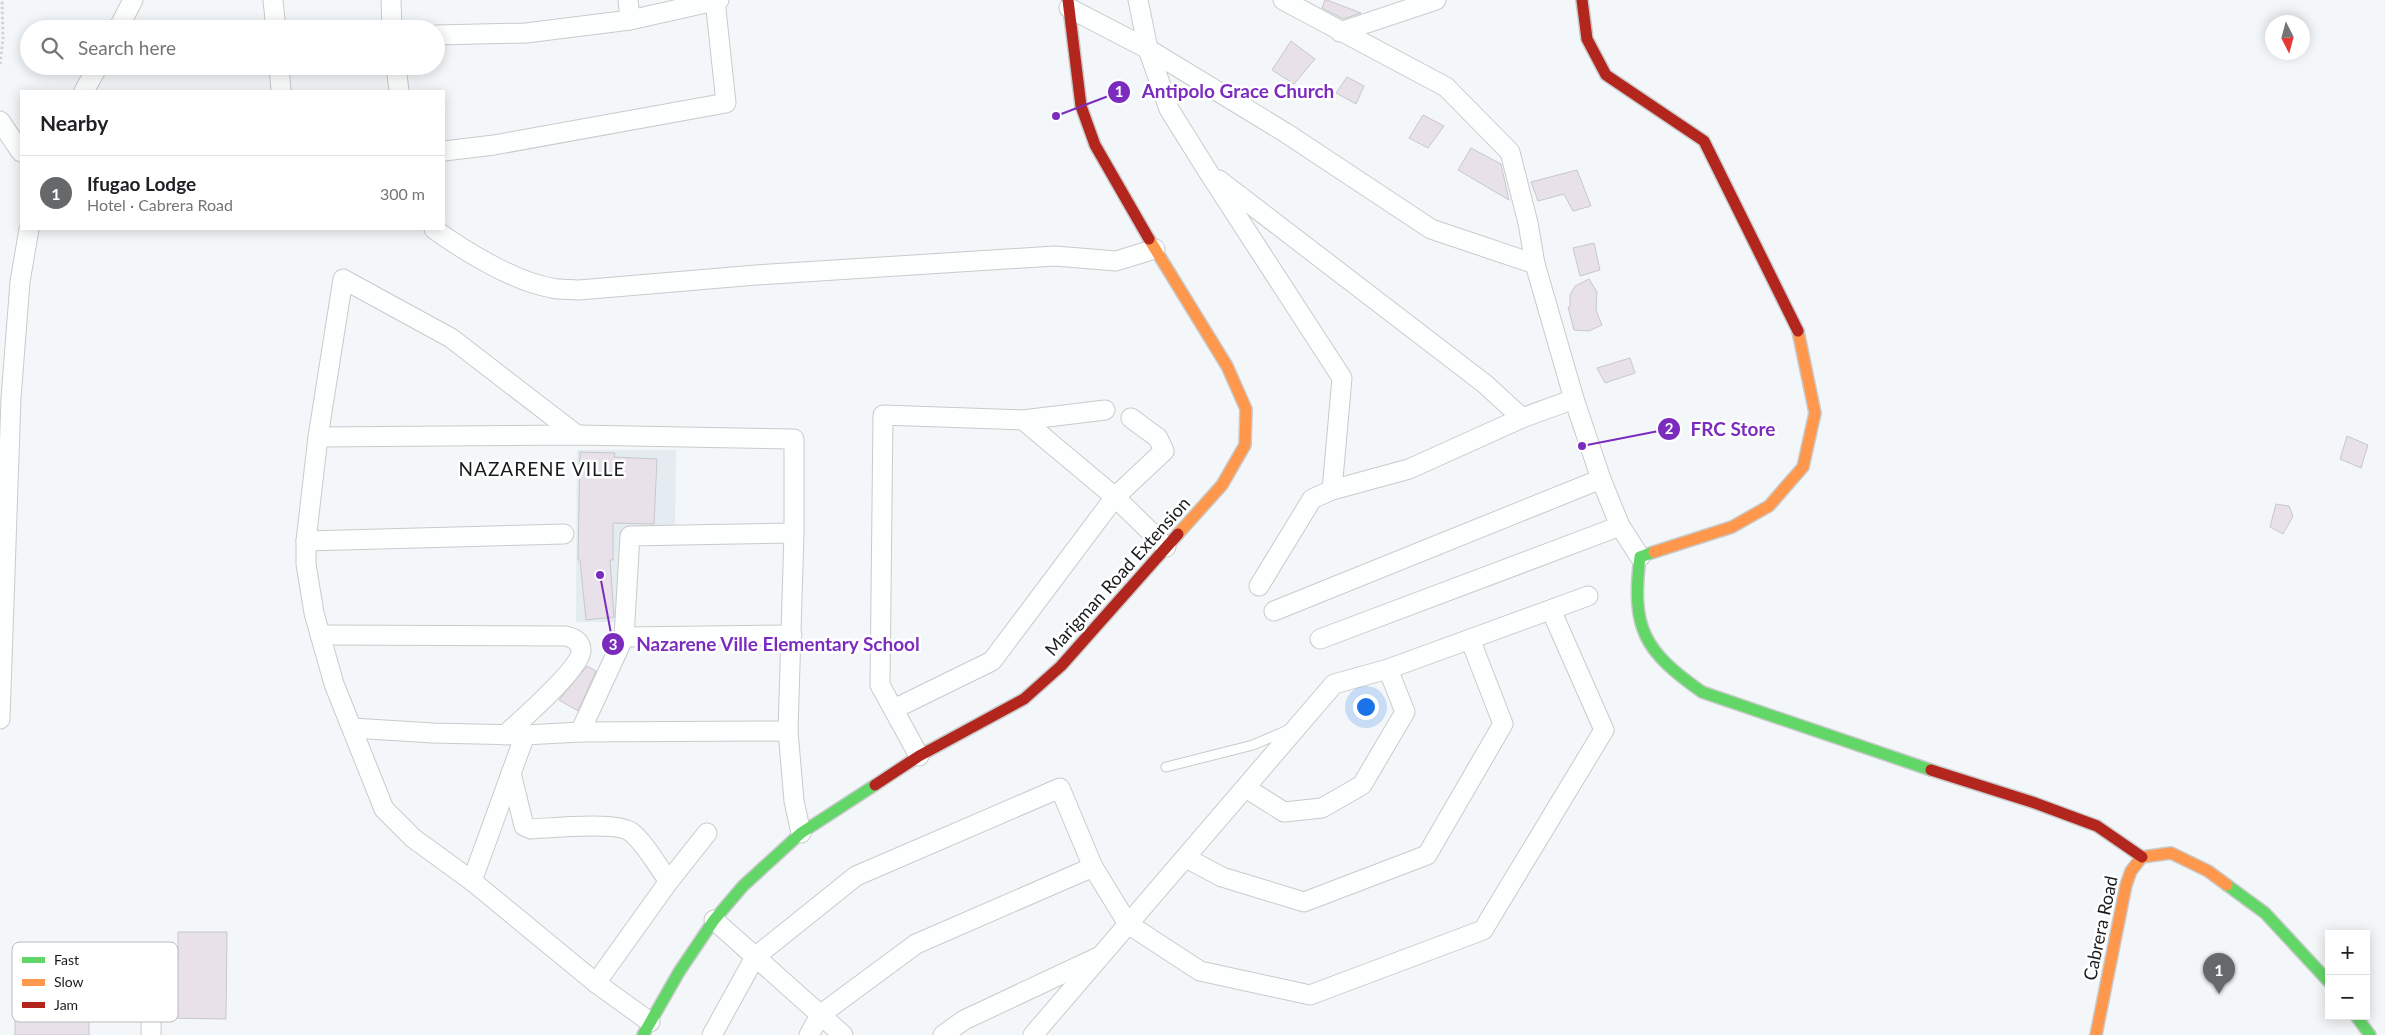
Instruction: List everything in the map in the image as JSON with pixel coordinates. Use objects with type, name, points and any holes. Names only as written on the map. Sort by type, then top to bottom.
[{"type":"street","points":[[123,20],[133,0]]},
{"type":"street","points":[[273,0],[275,20]]},
{"type":"street","points":[[391,0],[392,20]]},
{"type":"street","points":[[628,0],[630,20]]},
{"type":"street","points":[[445,151],[494,146],[726,103],[715,0]]},
{"type":"street","points":[[445,35],[526,33],[630,20],[719,0]]},
{"type":"street","points":[[1138,0],[1148,49],[1170,109],[1207,170],[1342,378],[1332,490]]},
{"type":"street","points":[[1283,0],[1446,87],[1510,152],[1528,222],[1535,264],[1574,399],[1601,479],[1620,526],[1640,557],[1635,587],[1638,622],[1651,647],[1676,675],[1702,692],[1954,778],[2032,802],[2097,826],[2142,857],[2170,853],[2208,871],[2265,913],[2325,978]]},
{"type":"street","points":[[1340,32],[1436,0]]},
{"type":"street","points":[[1582,0],[1587,39],[1606,76],[1704,142],[1735,200],[1800,336],[1816,413],[1804,467],[1769,506],[1732,527],[1640,557]]},
{"type":"street","points":[[1068,4],[1148,49],[1286,133],[1431,229],[1535,264]]},
{"type":"street","name":"Marigman Road Extension","points":[[647,1028],[679,972],[714,920],[743,886],[801,833],[919,756],[1024,699],[1061,666],[1222,485],[1245,445],[1246,408],[1228,366],[1154,249],[1095,145],[1081,106],[1068,4]]},
{"type":"street","points":[[85,90],[93,75]]},
{"type":"street","points":[[280,75],[281,90]]},
{"type":"street","points":[[397,75],[399,90]]},
{"type":"street","points":[[0,121],[20,151]]},
{"type":"street","points":[[1207,170],[1485,384],[1522,418]]},
{"type":"street","points":[[0,719],[11,398],[20,282],[29,230]]},
{"type":"street","points":[[436,230],[487,263],[518,276],[551,288],[579,290],[756,275],[1055,256],[1116,261],[1154,249]]},
{"type":"street","points":[[577,435],[450,338],[343,279],[318,437],[306,541],[306,564],[320,635],[334,684],[384,810],[413,838],[472,881],[596,983],[647,1028]]},
{"type":"street","points":[[1259,586],[1312,499],[1332,490],[1408,469],[1522,418],[1574,399]]},
{"type":"street","points":[[919,756],[880,685],[883,414],[1023,420],[1105,410]]},
{"type":"street","points":[[894,709],[992,661],[1115,497],[1164,451],[1158,438],[1131,418]]},
{"type":"street","points":[[1023,420],[1115,497],[1166,547]]},
{"type":"street","points":[[318,437],[577,435],[794,439],[792,635],[788,731],[794,801],[801,833]]},
{"type":"street","points":[[1274,611],[1601,479]]},
{"type":"street","points":[[1320,639],[1620,526]]},
{"type":"street","points":[[580,732],[624,637],[630,536],[794,533]]},
{"type":"street","points":[[306,541],[564,534]]},
{"type":"street","points":[[1033,1035],[1334,684],[1388,669],[1588,596]]},
{"type":"street","points":[[712,1035],[755,957],[856,876],[1060,788],[1093,868],[1128,924],[1200,971],[1310,995],[1483,930],[1604,730],[1551,610]]},
{"type":"street","points":[[320,635],[556,636],[574,638],[579,644],[581,652],[578,659],[556,686],[505,735]]},
{"type":"street","points":[[624,637],[792,635]]},
{"type":"street","points":[[1186,858],[1222,877],[1304,902],[1427,855],[1502,724],[1470,639]]},
{"type":"street","points":[[1246,788],[1284,812],[1322,808],[1362,785],[1405,712],[1388,669]]},
{"type":"street","points":[[352,728],[505,735],[580,732],[788,731]]},
{"type":"street","points":[[472,881],[525,735]]},
{"type":"street","points":[[511,773],[524,826],[532,829],[613,827],[626,830],[637,838],[669,881]]},
{"type":"street","points":[[596,983],[669,881],[707,833]]},
{"type":"street","name":"Cabrera Road","points":[[2096,1035],[2126,884],[2131,870],[2142,857]]},
{"type":"street","points":[[809,1035],[820,1015],[916,944],[1093,868]]},
{"type":"street","points":[[714,920],[843,1035]]},
{"type":"street","points":[[944,1035],[964,1020],[1103,955]]},
{"type":"street","points":[[2359,1020],[2370,1035]]},
{"type":"street","points":[[151,1022],[151,1035]]},
{"type":"lane","points":[[1166,767],[1253,745],[1299,725]]},
{"type":"path","points":[[0,64],[3,39],[2,0]]},
{"type":"shaded area","points":[[577,450],[676,450],[675,529],[623,529],[622,622],[576,622]]},
{"type":"building","points":[[1325,0],[1361,13],[1343,19],[1322,8]]},
{"type":"building","points":[[1291,41],[1315,59],[1294,84],[1272,70]]},
{"type":"building","points":[[1347,77],[1364,86],[1356,104],[1336,93]]},
{"type":"building","points":[[1423,115],[1444,126],[1428,148],[1409,138]]},
{"type":"building","points":[[1471,148],[1501,164],[1509,200],[1458,170]]},
{"type":"building","points":[[1577,170],[1591,206],[1573,211],[1564,194],[1538,201],[1531,182]]},
{"type":"building","points":[[1594,243],[1600,270],[1580,276],[1573,248]]},
{"type":"building","points":[[1589,279],[1597,292],[1596,310],[1602,325],[1589,331],[1574,330],[1568,307],[1570,307],[1570,295],[1575,286]]},
{"type":"building","points":[[1630,358],[1635,373],[1605,383],[1597,368]]},
{"type":"building","points":[[2347,436],[2368,445],[2361,468],[2340,459]]},
{"type":"building","points":[[580,452],[615,453],[614,457],[657,459],[654,524],[613,523],[613,560],[610,560],[614,617],[586,620],[580,560],[578,560]]},
{"type":"building","points":[[2276,504],[2289,506],[2293,516],[2283,534],[2270,527]]},
{"type":"building","points":[[587,666],[596,671],[578,711],[559,700]]},
{"type":"building","points":[[178,932],[227,932],[226,1019],[178,1018]]},
{"type":"building","points":[[15,1022],[89,1022],[89,1035],[15,1035]]},
{"type":"traffic: fast","points":[[1654,552],[1640,557],[1638,582],[1640,621],[1646,636],[1655,650],[1682,677],[1702,692],[1931,770]]},
{"type":"traffic: fast","points":[[643,1035],[679,972],[714,920],[743,886],[801,833],[875,785]]},
{"type":"traffic: fast","points":[[2227,885],[2265,913],[2325,978]]},
{"type":"traffic: fast","points":[[2359,1020],[2370,1035]]},
{"type":"traffic: slow","points":[[1149,239],[1227,366],[1246,409],[1245,445],[1222,485],[1178,534]]},
{"type":"traffic: slow","points":[[1654,552],[1732,527],[1769,506],[1803,467],[1815,413],[1798,331]]},
{"type":"traffic: slow","points":[[2096,1035],[2126,885],[2131,871],[2142,857],[2171,853],[2208,871],[2227,885]]},
{"type":"traffic: jam","points":[[1068,0],[1081,106],[1095,145],[1149,239]]},
{"type":"traffic: jam","points":[[1582,0],[1587,39],[1606,75],[1704,141],[1798,331]]},
{"type":"traffic: jam","points":[[875,785],[919,756],[1024,699],[1061,666],[1178,534]]},
{"type":"traffic: jam","points":[[1931,770],[2032,802],[2097,826],[2142,857]]},
{"type":"place","name":"Antipolo Grace Church","points":[[1056,116]]},
{"type":"place","name":"FRC Store","points":[[1582,446]]},
{"type":"place","name":"Nazarene Ville Elementary School","points":[[600,575]]},
{"type":"place","name":"Ifugao Lodge","points":[[2219,994]]},
{"type":"district","name":"NAZARENE VILLE","points":[[542,468]]}]
